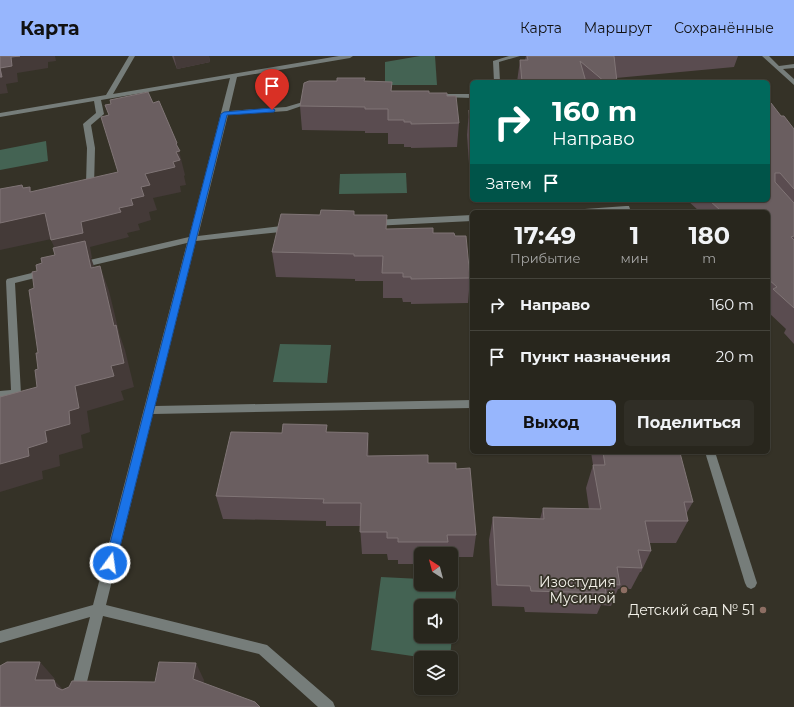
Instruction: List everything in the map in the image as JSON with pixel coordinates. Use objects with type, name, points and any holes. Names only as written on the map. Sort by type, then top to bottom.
[{"type":"street","points":[[108,97],[132,56]]},
{"type":"street","points":[[0,115],[350,56]]},
{"type":"street","points":[[497,80],[496,61],[517,56]]},
{"type":"street","points":[[765,56],[794,83]]},
{"type":"street","points":[[778,68],[794,66]]},
{"type":"street","points":[[77,697],[234,76]]},
{"type":"street","points":[[431,96],[470,96]]},
{"type":"street","points":[[224,114],[287,109],[323,97]]},
{"type":"street","points":[[75,188],[90,186],[91,148],[87,124],[100,114],[97,98]]},
{"type":"street","points":[[598,210],[626,208],[626,210]]},
{"type":"street","points":[[363,224],[470,218]]},
{"type":"street","points":[[70,267],[192,239],[301,227]]},
{"type":"street","points":[[0,396],[16,394],[10,281],[55,270]]},
{"type":"street","points":[[149,410],[470,404]]},
{"type":"street","points":[[711,454],[750,583]]},
{"type":"street","points":[[0,637],[99,609],[262,649],[328,707]]},
{"type":"green space","points":[[420,56],[435,56],[437,85],[385,85],[385,62]]},
{"type":"green space","points":[[46,141],[48,161],[0,170],[0,150]]},
{"type":"green space","points":[[406,173],[407,193],[339,194],[340,174]]},
{"type":"green space","points":[[280,344],[331,345],[327,383],[273,382]]},
{"type":"green space","points":[[381,577],[414,579],[414,591],[456,591],[455,599],[414,599],[414,643],[451,643],[451,651],[414,651],[414,656],[371,650]]},
{"type":"building","points":[[0,56],[20,56],[11,57],[12,66],[0,68]]},
{"type":"building","points":[[527,56],[614,56],[617,80],[603,80],[580,61],[585,80],[522,80],[520,60],[528,60]]},
{"type":"building","points":[[337,78],[365,78],[364,81],[392,82],[391,91],[429,91],[429,93],[447,93],[447,96],[456,96],[459,123],[411,124],[411,122],[404,122],[404,120],[388,120],[388,109],[365,109],[365,107],[300,106],[304,83],[309,81],[337,81]]},
{"type":"building","points":[[148,92],[153,103],[159,101],[180,151],[176,152],[180,160],[173,162],[175,167],[145,174],[150,185],[141,187],[144,196],[131,199],[133,205],[119,208],[121,212],[81,222],[83,233],[51,240],[45,213],[0,223],[0,189],[22,185],[23,188],[30,187],[30,192],[118,172],[101,117],[109,115],[105,105],[111,104],[110,100]]},
{"type":"building","points":[[771,103],[794,129],[794,189],[780,173],[775,173],[775,182],[794,203],[794,236],[791,237],[794,240],[794,308],[773,289],[777,287],[770,281],[770,210],[720,210],[711,202],[770,202]]},
{"type":"building","points":[[321,210],[354,211],[354,215],[387,215],[386,229],[433,228],[433,233],[454,233],[455,236],[466,236],[470,278],[411,279],[411,277],[403,277],[403,273],[382,273],[383,256],[272,252],[281,214],[320,215]]},
{"type":"building","points":[[85,241],[91,268],[100,266],[114,326],[116,325],[124,363],[111,366],[114,376],[75,386],[79,408],[69,411],[70,424],[45,431],[47,442],[28,448],[29,456],[0,464],[0,397],[37,387],[35,370],[38,369],[36,353],[38,353],[29,290],[34,288],[32,272],[37,271],[36,265],[42,263],[41,258],[55,255],[53,248]]},
{"type":"building","points":[[283,424],[327,425],[326,432],[368,433],[367,456],[428,455],[428,463],[456,463],[456,469],[470,468],[476,535],[447,535],[448,542],[398,542],[398,538],[387,538],[387,532],[360,532],[361,503],[323,503],[324,499],[216,496],[231,432],[282,433]]},
{"type":"building","points":[[603,454],[680,454],[693,502],[684,502],[688,521],[645,521],[651,551],[638,550],[642,568],[617,567],[620,585],[605,584],[606,593],[531,591],[530,586],[497,585],[493,517],[544,519],[543,508],[601,509],[593,465],[605,465]]},
{"type":"building","points":[[7,662],[40,662],[35,680],[54,680],[56,687],[62,690],[69,687],[72,681],[155,682],[159,662],[196,663],[193,679],[255,702],[260,707],[0,707],[0,666]]},
{"type":"place","name":"Изостудия Мусиной","points":[[624,590]]},
{"type":"place","name":"Детский сад № 51","points":[[763,610]]},
{"type":"route","points":[[110,563],[224,114],[272,110]]}]
